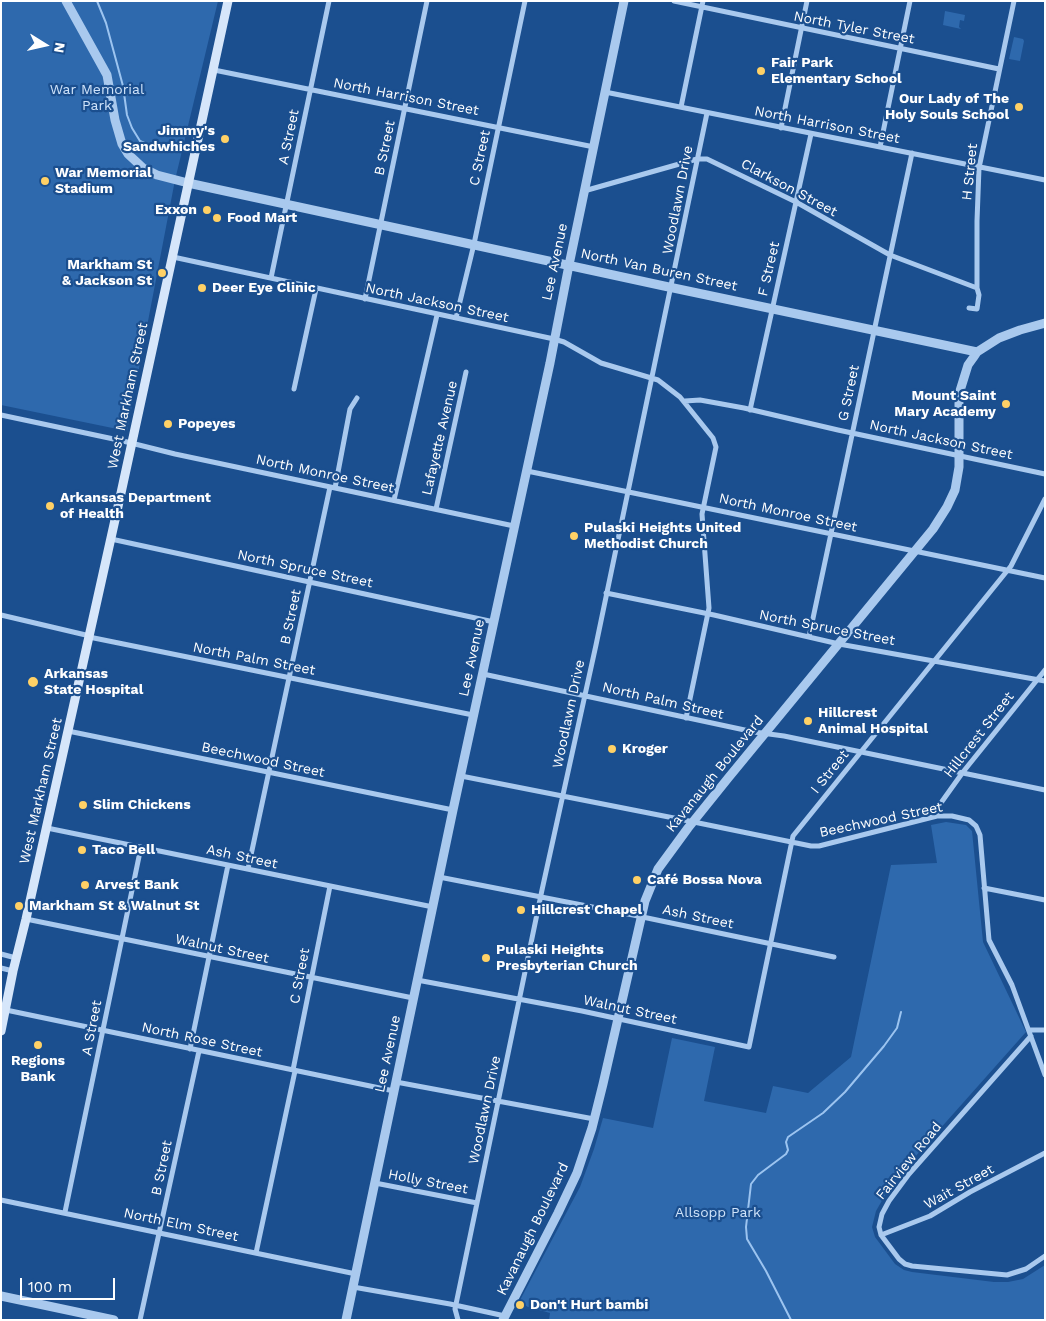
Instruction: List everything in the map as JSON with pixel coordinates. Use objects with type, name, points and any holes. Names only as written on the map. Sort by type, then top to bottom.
[{"type":"main road","name":"West Markham Street","points":[[1,1030],[111,539],[228,1]]},
{"type":"street","name":"North Van Buren Street","points":[[66,1],[107,75],[118,134],[127,153],[143,168],[157,175],[672,288],[977,352]]},
{"type":"street","name":"A Street","points":[[271,278],[329,1]]},
{"type":"street","name":"B Street","points":[[365,299],[427,1]]},
{"type":"street","name":"C Street","points":[[456,318],[474,244],[525,1]]},
{"type":"street","name":"Lee Avenue","points":[[346,1320],[453,810],[550,363],[624,1]]},
{"type":"street","name":"North Tyler Street","points":[[674,1],[702,4],[801,29],[1000,69]]},
{"type":"street","points":[[781,128],[807,1]]},
{"type":"street","points":[[880,147],[910,1]]},
{"type":"street","name":"H Street","points":[[969,308],[977,309],[979,295],[977,288],[979,168],[1014,1]]},
{"type":"street","points":[[681,107],[702,4]]},
{"type":"street","name":"North Harrison Street","points":[[214,70],[594,147]]},
{"type":"street","name":"North Harrison Street","points":[[605,92],[1045,180]]},
{"type":"street","name":"Woodlawn Drive","points":[[458,1320],[455,1309],[498,1100],[651,378],[672,288],[707,113]]},
{"type":"street","name":"F Street","points":[[750,410],[810,134]]},
{"type":"street","name":"G Street","points":[[809,638],[912,153]]},
{"type":"street","points":[[584,192],[697,159]]},
{"type":"street","name":"Clarkson Street","points":[[697,159],[707,159],[796,202],[890,255],[977,288]]},
{"type":"street","name":"North Jackson Street","points":[[173,257],[554,339],[564,342],[601,363],[658,380],[685,401],[716,444],[702,522],[708,614],[686,718]]},
{"type":"street","points":[[294,389],[316,289]]},
{"type":"street","points":[[394,500],[437,315]]},
{"type":"street","points":[[977,352],[1010,333],[1045,324]]},
{"type":"street","name":"Kavanaugh Boulevard","points":[[504,1318],[573,1184],[594,1119],[641,916],[649,888],[658,869],[932,529],[951,501],[958,479],[960,457],[959,394],[968,365],[977,352]]},
{"type":"street","name":"Lafayette Avenue","points":[[436,509],[466,372]]},
{"type":"street","name":"B Street","points":[[248,869],[310,581],[350,409],[358,398]]},
{"type":"street","name":"North Jackson Street","points":[[685,401],[700,400],[750,410],[1045,474]]},
{"type":"street","name":"North Monroe Street","points":[[1,415],[174,454],[514,526]]},
{"type":"street","name":"North Monroe Street","points":[[527,471],[1045,578]]},
{"type":"street","name":"I Street","points":[[749,1047],[793,836],[1007,571],[1045,499]]},
{"type":"street","name":"North Spruce Street","points":[[111,539],[494,622]]},
{"type":"street","name":"North Spruce Street","points":[[606,593],[708,614],[809,638],[1045,681]]},
{"type":"street","name":"North Palm Street","points":[[1,615],[89,636],[474,715]]},
{"type":"street","name":"Hillcrest Street","points":[[937,816],[938,807],[963,772],[1045,670]]},
{"type":"street","name":"North Palm Street","points":[[483,674],[686,718],[963,772],[1045,790]]},
{"type":"street","name":"Beechwood Street","points":[[68,731],[453,810]]},
{"type":"street","name":"Beechwood Street","points":[[461,776],[694,822],[802,846],[819,846],[937,816],[965,818],[976,826],[980,835],[989,940],[1012,985],[1045,1075]]},
{"type":"street","name":"Ash Street","points":[[47,828],[433,907]]},
{"type":"street","name":"A Street","points":[[65,1212],[104,1030],[140,847]]},
{"type":"street","points":[[190,1049],[228,865]]},
{"type":"street","name":"Ash Street","points":[[439,877],[641,916],[834,957]]},
{"type":"street","name":"C Street","points":[[256,1253],[330,886]]},
{"type":"street","points":[[984,888],[1045,900]]},
{"type":"street","name":"Walnut Street","points":[[26,919],[414,998]]},
{"type":"street","points":[[1,954],[16,958]]},
{"type":"street","points":[[1,968],[13,971]]},
{"type":"street","name":"Walnut Street","points":[[417,980],[618,1019],[749,1047]]},
{"type":"street","name":"North Rose Street","points":[[6,1010],[294,1070],[498,1100],[594,1119]]},
{"type":"street","points":[[1029,1030],[1045,1030]]},
{"type":"street","name":"Fairview Road","points":[[881,1235],[880,1221],[893,1195],[1031,1036]]},
{"type":"street","name":"B Street","points":[[140,1320],[199,1051]]},
{"type":"street","name":"Wait Street","points":[[881,1235],[930,1216],[970,1192],[1045,1153]]},
{"type":"street","name":"Holly Street","points":[[375,1183],[478,1203]]},
{"type":"street","name":"North Elm Street","points":[[1,1200],[356,1274]]},
{"type":"street","points":[[881,1235],[903,1263],[912,1266],[1007,1275],[1026,1269],[1045,1256]]},
{"type":"street","points":[[353,1287],[456,1305],[504,1318]]},
{"type":"street","points":[[1,1296],[114,1320]]},
{"type":"green space","name":"War Memorial Park","points":[[1,1],[218,1],[175,180],[127,431],[1,405]]},
{"type":"green space","points":[[945,11],[965,15],[964,21],[960,20],[959,27],[961,29],[943,25]]},
{"type":"green space","points":[[1014,37],[1024,41],[1020,61],[1009,59]]},
{"type":"green space","name":"Allsopp Park","points":[[946,822],[966,825],[972,831],[983,942],[1026,1032],[888,1190],[876,1211],[872,1227],[875,1237],[895,1264],[904,1270],[912,1272],[1008,1282],[1023,1279],[1045,1265],[1045,1320],[549,1320],[550,1313],[528,1307],[519,1302],[580,1187],[603,1118],[653,1128],[672,1038],[715,1047],[704,1101],[766,1113],[773,1086],[808,1093],[851,1057],[891,865],[937,863],[931,825]]},
{"type":"waterway","points":[[97,1],[106,23],[123,86],[127,115],[140,141],[151,146]]},
{"type":"waterway","points":[[791,1320],[747,1239],[746,1227],[751,1184],[758,1175],[786,1154],[788,1150],[786,1142],[788,1137],[823,1113],[845,1092],[897,1028],[901,1012]]},
{"type":"place","name":"Fair Park Elementary School","points":[[761,71]]},
{"type":"place","name":"Our Lady of The Holy Souls School","points":[[1019,107]]},
{"type":"place","name":"Jimmy's Sandwhiches","points":[[225,139]]},
{"type":"place","name":"War Memorial Stadium","points":[[45,181]]},
{"type":"place","name":"Exxon","points":[[207,210]]},
{"type":"place","name":"Food Mart","points":[[217,218]]},
{"type":"place","name":"Markham St & Jackson St","points":[[162,273]]},
{"type":"place","name":"Deer Eye Clinic","points":[[202,288]]},
{"type":"place","name":"Mount Saint Mary Academy","points":[[1006,404]]},
{"type":"place","name":"Popeyes","points":[[168,424]]},
{"type":"place","name":"Arkansas Department of Health","points":[[50,506]]},
{"type":"place","name":"Pulaski Heights United Methodist Church","points":[[574,536]]},
{"type":"place","name":"Arkansas State Hospital","points":[[33,682]]},
{"type":"place","name":"Hillcrest Animal Hospital","points":[[808,721]]},
{"type":"place","name":"Kroger","points":[[612,749]]},
{"type":"place","name":"Slim Chickens","points":[[83,805]]},
{"type":"place","name":"Taco Bell","points":[[82,850]]},
{"type":"place","name":"Café Bossa Nova","points":[[637,880]]},
{"type":"place","name":"Arvest Bank","points":[[85,885]]},
{"type":"place","name":"Markham St & Walnut St","points":[[19,906]]},
{"type":"place","name":"Hillcrest Chapel","points":[[521,910]]},
{"type":"place","name":"Pulaski Heights Presbyterian Church","points":[[486,958]]},
{"type":"place","name":"Regions Bank","points":[[38,1045]]},
{"type":"place","name":"Don't Hurt bambi","points":[[520,1305]]}]
